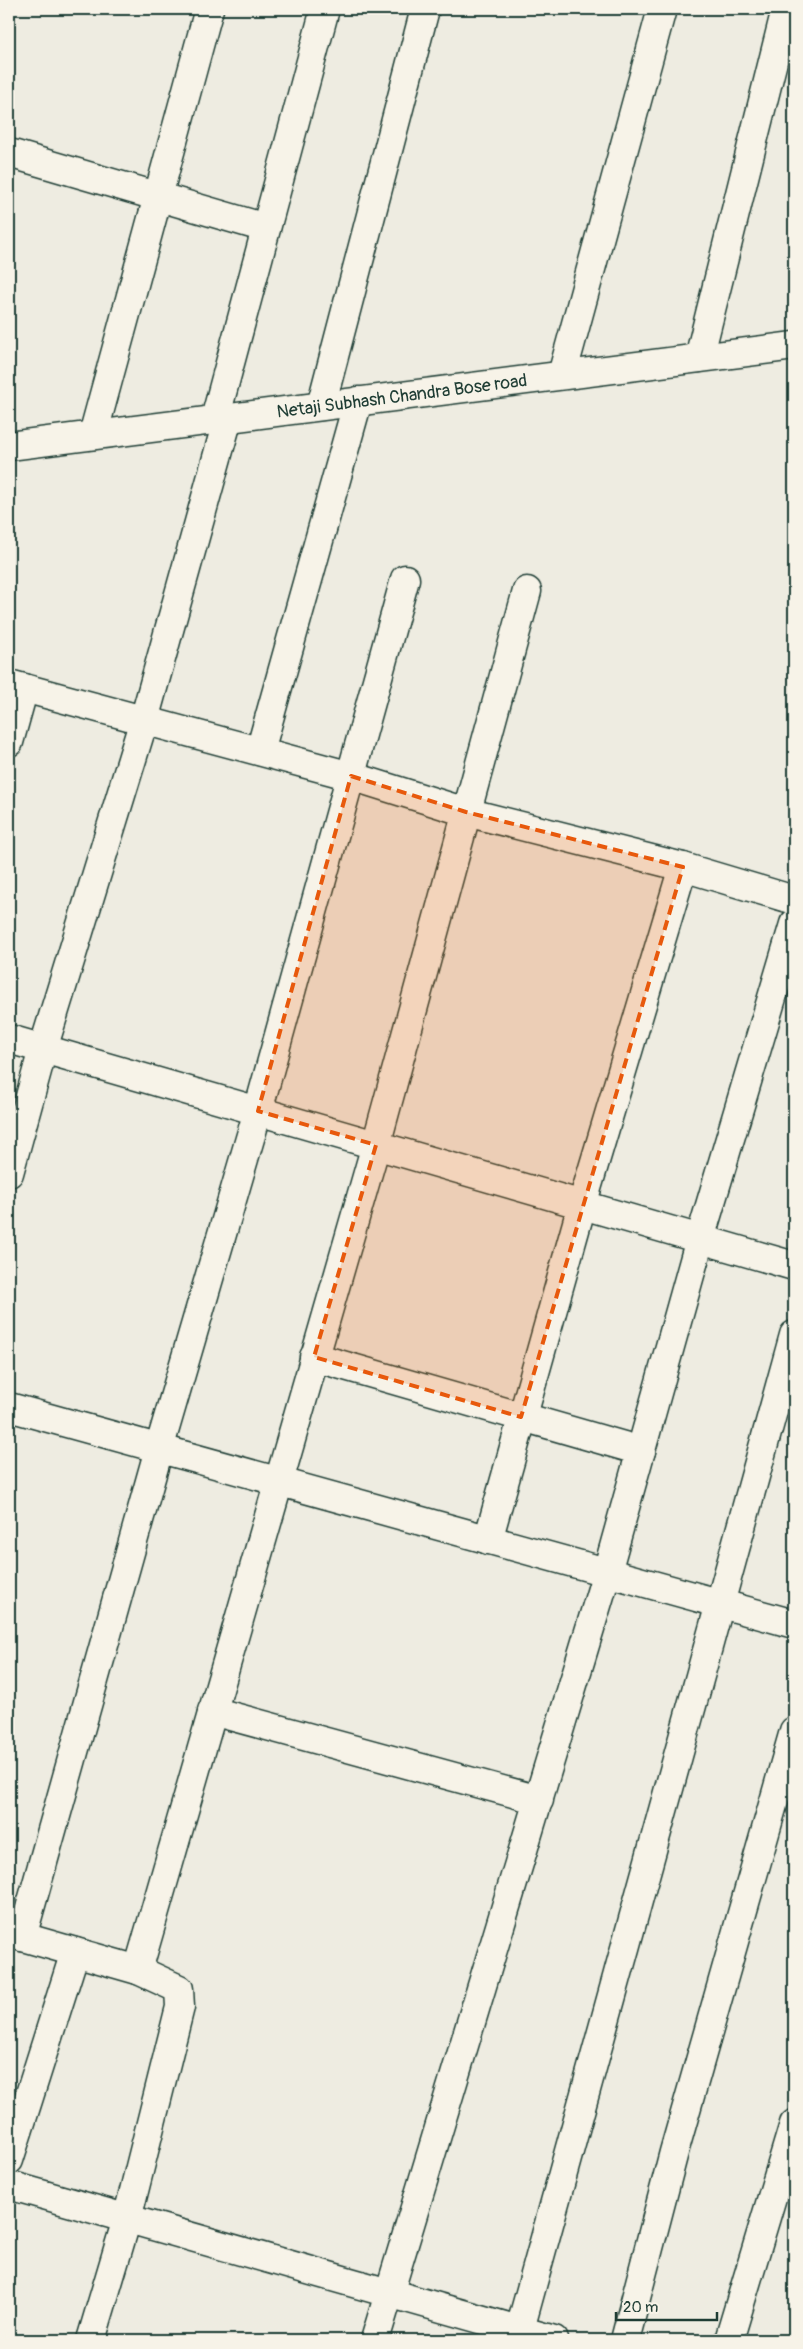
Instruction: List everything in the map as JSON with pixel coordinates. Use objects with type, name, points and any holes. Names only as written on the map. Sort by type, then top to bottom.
[{"type":"street","points":[[93,435],[209,9]]},
{"type":"street","points":[[9,1173],[43,1049],[144,720],[221,419],[266,228],[326,9]]},
{"type":"street","points":[[321,406],[425,9]]},
{"type":"street","points":[[562,376],[662,9]]},
{"type":"street","points":[[699,358],[786,9]]},
{"type":"street","points":[[9,153],[266,228]]},
{"type":"street","name":"Netaji Subhash Chandra Bose road","points":[[9,446],[794,346]]},
{"type":"street","points":[[260,752],[358,401]]},
{"type":"street","points":[[91,2340],[127,2219],[180,2007],[179,1990],[138,1970],[15,1935],[258,1111],[405,579]]},
{"type":"street","points":[[138,1970],[376,1145],[527,591]]},
{"type":"street","points":[[9,742],[16,686],[350,776],[466,812],[683,867],[794,900]]},
{"type":"street","points":[[488,1540],[582,1205],[683,867]]},
{"type":"street","points":[[374,2340],[607,1572],[700,1239],[794,924]]},
{"type":"street","points":[[9,1039],[794,1266]]},
{"type":"street","points":[[518,2336],[794,1336]]},
{"type":"street","points":[[314,1357],[641,1451]]},
{"type":"street","points":[[9,1407],[794,1624]]},
{"type":"street","points":[[212,1711],[539,1800]]},
{"type":"street","points":[[626,2340],[674,2152],[794,1731]]},
{"type":"street","points":[[9,2160],[75,1952]]},
{"type":"street","points":[[729,2340],[794,2124]]},
{"type":"street","points":[[9,2185],[387,2294],[518,2336],[554,2340]]},
{"type":"highlighted area","points":[[351,776],[466,812],[683,867],[521,1417],[314,1357],[376,1145],[258,1111]]}]
